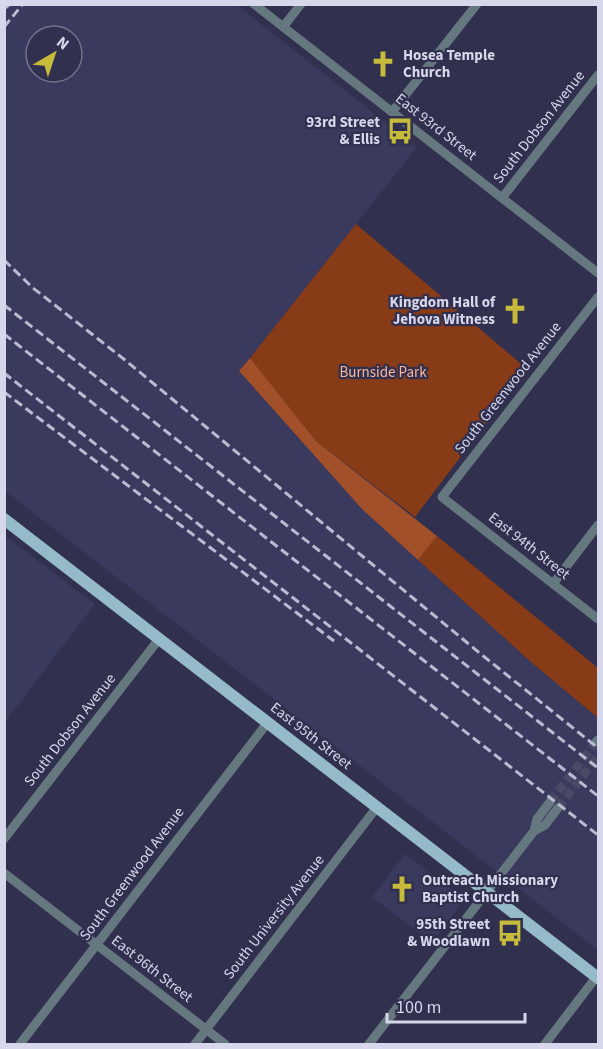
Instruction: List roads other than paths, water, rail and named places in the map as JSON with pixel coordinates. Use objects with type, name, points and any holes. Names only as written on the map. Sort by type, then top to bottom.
[{"type":"main road","name":"East 95th Street","points":[[4,519],[598,977]]},
{"type":"street","name":"East 93rd Street","points":[[254,4],[598,273]]},
{"type":"street","points":[[283,27],[301,4]]},
{"type":"street","points":[[392,112],[477,4]]},
{"type":"street","name":"South Dobson Avenue","points":[[502,198],[598,75]]},
{"type":"street","name":"South Greenwood Avenue","points":[[442,497],[598,297]]},
{"type":"street","name":"East 94th Street","points":[[442,497],[598,619]]},
{"type":"street","points":[[553,584],[598,525]]},
{"type":"street","name":"South Dobson Avenue","points":[[4,839],[159,639]]},
{"type":"street","name":"South Greenwood Avenue","points":[[20,1044],[268,722]]},
{"type":"street","points":[[369,1044],[534,831],[537,819],[554,805]]},
{"type":"street","name":"South University Avenue","points":[[195,1044],[377,807]]},
{"type":"street","name":"East 96th Street","points":[[4,873],[225,1044]]},
{"type":"street","points":[[545,1044],[598,977]]},
{"type":"tunnel","points":[[550,802],[596,742]]},
{"type":"tunnel","points":[[558,808],[598,756]]},
{"type":"railway","points":[[4,9],[10,4]]},
{"type":"railway","points":[[4,27],[23,4]]},
{"type":"railway","points":[[4,260],[33,288],[125,360],[598,748]]},
{"type":"railway","points":[[4,305],[598,768]]},
{"type":"railway","points":[[4,334],[598,796]]},
{"type":"railway","points":[[4,373],[598,835]]},
{"type":"railway","points":[[4,392],[334,641]]},
{"type":"place","name":"Hosea Temple Church","points":[[383,64]]},
{"type":"place","name":"93rd Street & Ellis","points":[[400,131]]},
{"type":"place","name":"Kingdom Hall of Jehova Witness","points":[[515,311]]},
{"type":"place","name":"Outreach Missionary Baptist Church","points":[[402,889]]},
{"type":"place","name":"95th Street & Woodlawn","points":[[510,933]]},
{"type":"park label","name":"Burnside Park","points":[[383,372]]}]
